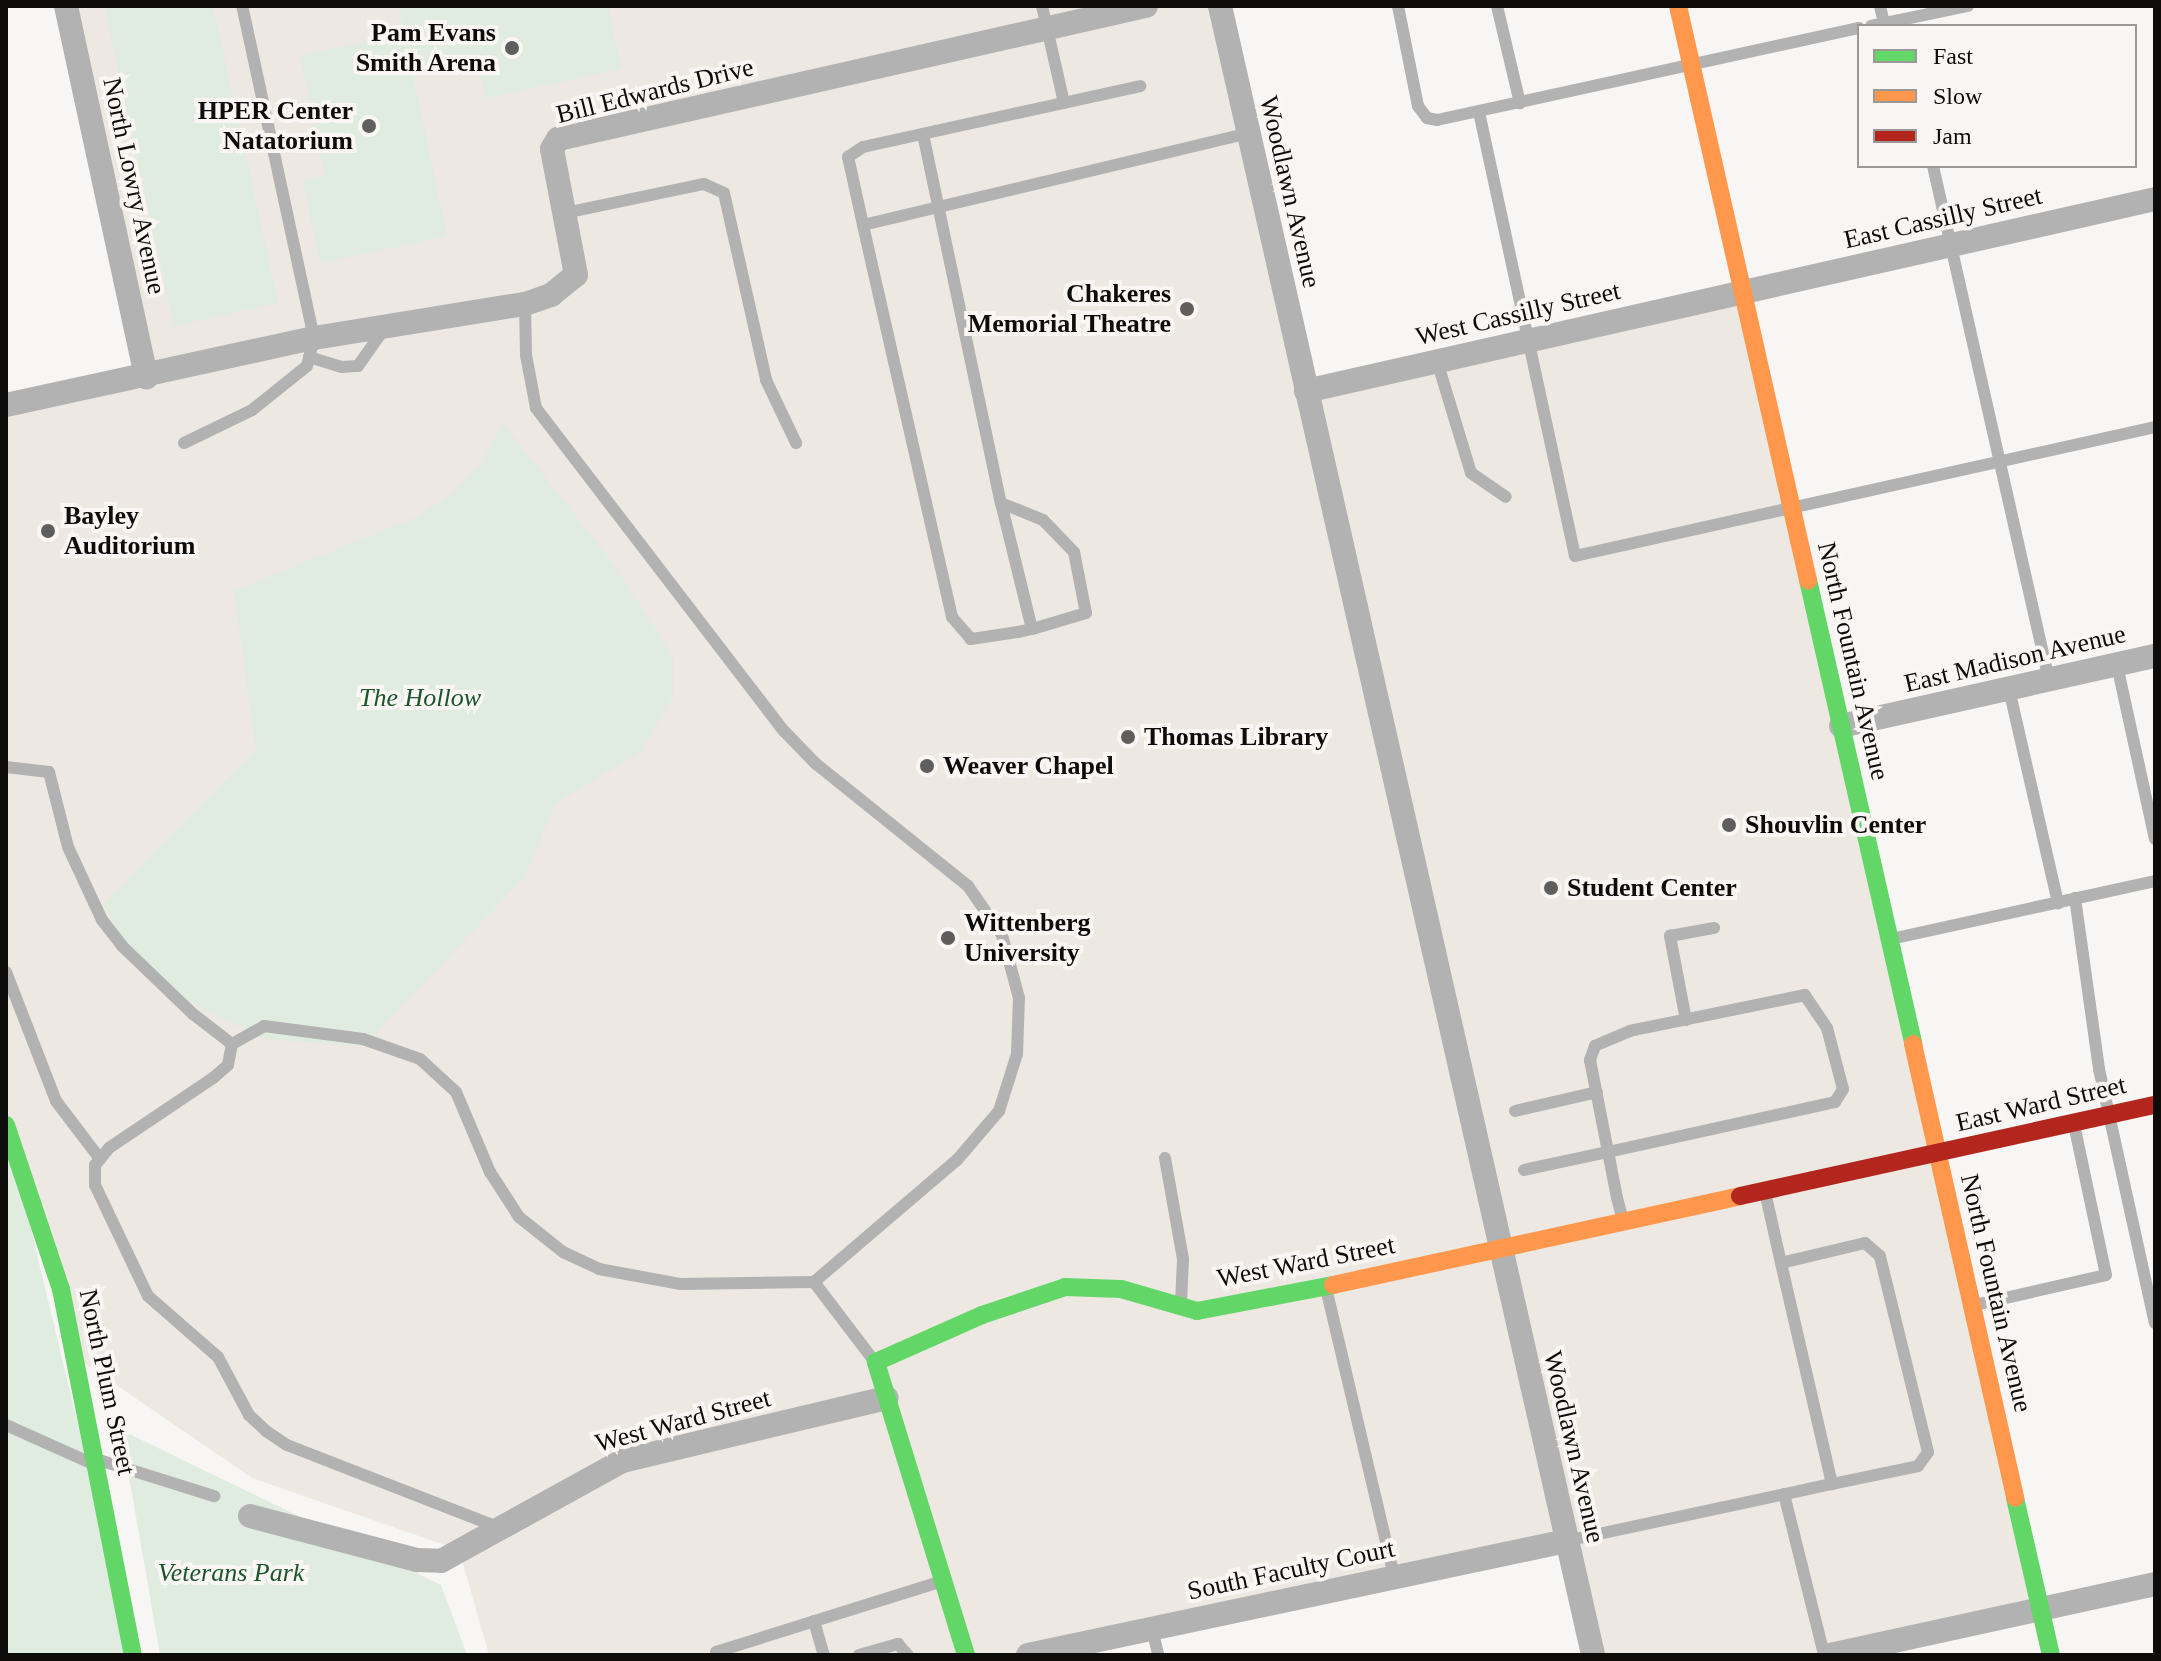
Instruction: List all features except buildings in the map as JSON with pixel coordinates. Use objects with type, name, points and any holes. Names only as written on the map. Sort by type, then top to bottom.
[{"type":"street","name":"North Lowry Avenue","points":[[66,6],[146,377]]},
{"type":"street","name":"Bill Edwards Drive","points":[[6,405],[312,348],[384,329],[525,304],[551,295],[576,275],[552,149],[558,139],[1044,17],[1146,6]]},
{"type":"street","name":"Woodlawn Avenue","points":[[1220,6],[1593,1655]]},
{"type":"street","name":"North Fountain Avenue","points":[[1678,6],[2051,1655]]},
{"type":"street","name":"East Cassilly Street","points":[[1743,292],[2155,199]]},
{"type":"street","name":"West Cassilly Street","points":[[1306,391],[1743,292]]},
{"type":"street","name":"East Madison Avenue","points":[[1841,726],[2155,656]]},
{"type":"street","name":"East Ward Street","points":[[1938,1154],[2155,1105]]},
{"type":"street","name":"North Plum Street","points":[[6,1125],[61,1289],[98,1463],[133,1655]]},
{"type":"street","name":"West Ward Street","points":[[876,1362],[982,1315],[1065,1287],[1121,1289],[1180,1306],[1221,1310],[1938,1154]]},
{"type":"street","points":[[876,1362],[966,1655]]},
{"type":"street","name":"West Ward Street","points":[[250,1516],[441,1561],[622,1461],[887,1398]]},
{"type":"street","name":"South Faculty Court","points":[[1028,1655],[1566,1541]]},
{"type":"street","points":[[1827,1655],[2155,1584]]},
{"type":"lane","points":[[184,443],[252,410],[307,366],[312,348],[242,6]]},
{"type":"lane","points":[[1398,6],[1421,112],[1437,120],[1857,28]]},
{"type":"lane","points":[[1497,6],[1520,103]]},
{"type":"lane","points":[[1901,23],[1968,6]]},
{"type":"lane","points":[[1044,17],[1064,103]]},
{"type":"lane","points":[[1001,503],[1043,520],[1074,552],[1086,613],[1032,629],[971,639],[952,617],[848,157],[863,147],[1140,86]]},
{"type":"lane","points":[[1479,112],[1526,342],[1575,556],[2155,427]]},
{"type":"lane","points":[[863,225],[1248,133]]},
{"type":"lane","points":[[923,134],[1001,503],[1032,629]]},
{"type":"lane","points":[[1933,168],[2049,680]]},
{"type":"lane","points":[[565,213],[704,184],[724,193],[766,380],[796,443]]},
{"type":"lane","points":[[500,1528],[287,1445],[266,1431],[249,1415],[218,1357],[148,1296],[95,1185],[93,1173],[100,1159],[213,1078],[228,1065],[232,1044],[264,1026],[363,1039],[420,1059],[456,1092],[490,1172],[519,1217],[563,1252],[599,1269],[680,1284],[814,1282],[957,1160],[999,1111],[1020,1028],[1012,962],[995,922],[968,886],[816,764],[783,730],[536,408],[527,369],[525,304]]},
{"type":"lane","points":[[312,348],[342,367],[358,366],[384,329]]},
{"type":"lane","points":[[1437,361],[1471,473],[1506,497]]},
{"type":"lane","points":[[2117,665],[2155,839]]},
{"type":"lane","points":[[2009,689],[2058,903]]},
{"type":"lane","points":[[6,767],[49,772],[68,847],[102,920],[122,946],[232,1044]]},
{"type":"lane","points":[[1891,939],[2155,881]]},
{"type":"lane","points":[[2075,898],[2108,1116],[2155,1323]]},
{"type":"lane","points":[[1686,1020],[1670,936],[1714,928]]},
{"type":"lane","points":[[6,972],[56,1101],[100,1159]]},
{"type":"lane","points":[[1524,1170],[1608,1152],[1835,1102],[1843,1089],[1827,1028],[1805,995],[1606,1038],[1595,1046],[1590,1060],[1608,1152],[1624,1223]]},
{"type":"lane","points":[[1515,1111],[1597,1092]]},
{"type":"lane","points":[[1971,1306],[2106,1275],[2073,1124]]},
{"type":"lane","points":[[1165,1158],[1183,1259],[1180,1306]]},
{"type":"lane","points":[[1765,1192],[1832,1484]]},
{"type":"lane","points":[[1566,1541],[1918,1466],[1928,1452],[1880,1256],[1865,1243],[1781,1263]]},
{"type":"lane","points":[[814,1282],[876,1362]]},
{"type":"lane","points":[[1326,1288],[1394,1576]]},
{"type":"lane","points":[[6,1425],[98,1463],[214,1496]]},
{"type":"lane","points":[[1784,1494],[1827,1655]]},
{"type":"lane","points":[[716,1652],[943,1581]]},
{"type":"lane","points":[[814,1621],[824,1655]]},
{"type":"lane","points":[[1152,1628],[1158,1655]]},
{"type":"lane","points":[[859,1655],[898,1644],[908,1655]]},
{"type":"shaded area","name":"Wittenberg University","points":[[65,6],[1219,6],[1306,391],[1743,292],[2041,1609],[1830,1655],[1593,1655],[1566,1542],[1028,1655],[489,1655],[459,1550],[252,1478],[77,1358],[6,1125],[6,405],[145,377]]},
{"type":"green space","points":[[104,6],[213,6],[278,303],[174,326]]},
{"type":"green space","name":"HPER Center Natatorium","points":[[398,6],[608,6],[621,69],[486,98],[478,63],[413,76],[447,236],[320,263],[303,181],[325,175],[300,56],[404,33]]},
{"type":"green space","name":"The Hollow","points":[[503,423],[613,564],[673,656],[673,696],[641,752],[556,803],[524,878],[363,1046],[266,1039],[190,1003],[130,953],[104,904],[256,750],[234,591],[417,517],[451,495],[480,465]]},
{"type":"green space","points":[[6,1125],[133,1655],[6,1655]]},
{"type":"green space","name":"Veterans Park","points":[[121,1430],[441,1585],[467,1655],[160,1655]]},
{"type":"traffic: fast","points":[[1808,580],[1913,1044]]},
{"type":"traffic: fast","points":[[6,1125],[61,1289],[133,1655]]},
{"type":"traffic: fast","points":[[966,1655],[876,1362],[982,1315],[1065,1287],[1121,1289],[1197,1311],[1333,1285]]},
{"type":"traffic: fast","points":[[2015,1498],[2051,1655]]},
{"type":"traffic: slow","points":[[1678,6],[1808,580]]},
{"type":"traffic: slow","points":[[1913,1044],[2015,1498]]},
{"type":"traffic: slow","points":[[1333,1285],[1740,1196]]},
{"type":"traffic: jam","points":[[1740,1196],[2155,1105]]},
{"type":"place","name":"Pam Evans Smith Arena","points":[[512,48]]},
{"type":"place","name":"HPER Center Natatorium","points":[[369,126]]},
{"type":"place","name":"Chakeres Memorial Theatre","points":[[1187,309]]},
{"type":"place","name":"Bayley Auditorium","points":[[48,531]]},
{"type":"place","name":"Thomas Library","points":[[1128,737]]},
{"type":"place","name":"Weaver Chapel","points":[[927,766]]},
{"type":"place","name":"Shouvlin Center","points":[[1729,825]]},
{"type":"place","name":"Student Center","points":[[1551,888]]},
{"type":"place","name":"Wittenberg University","points":[[948,938]]}]
